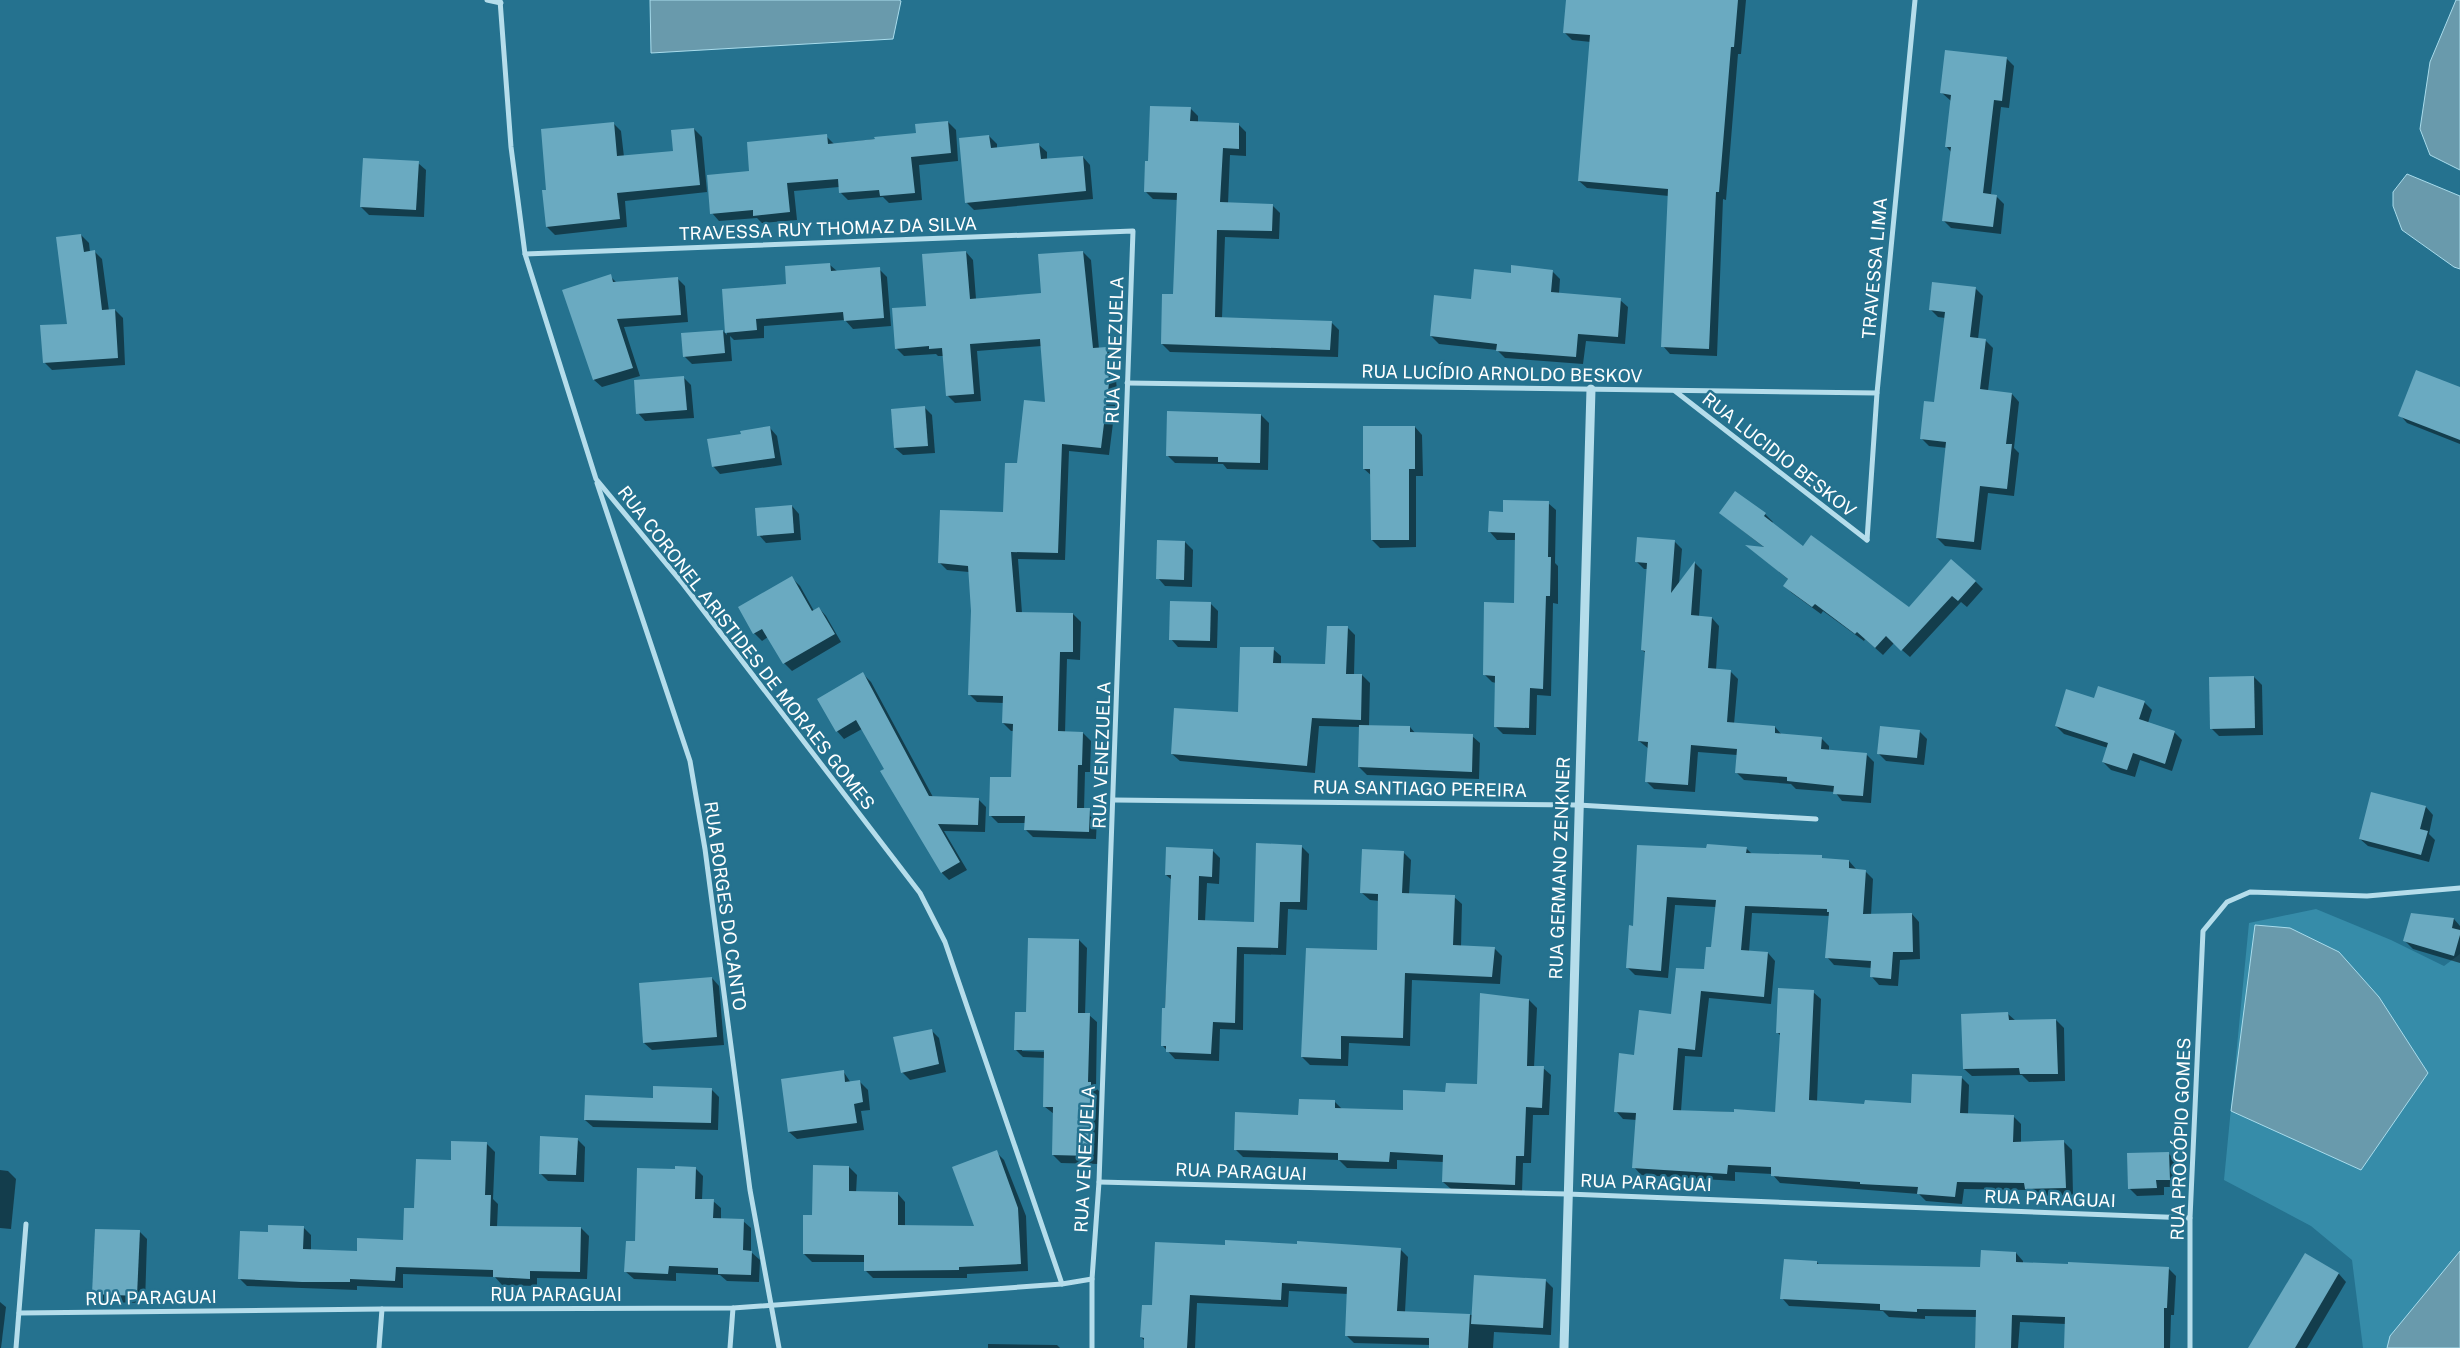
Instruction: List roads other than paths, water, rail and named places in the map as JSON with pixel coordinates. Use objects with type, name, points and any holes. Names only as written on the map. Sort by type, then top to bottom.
[{"type":"street","points":[[487,0],[500,1]]},
{"type":"street","name":"TRAVESSA LIMA","points":[[1867,540],[1877,393],[1915,0]]},
{"type":"street","name":"RUA CORONEL ARISTIDES DE MORAES GOMES","points":[[500,1],[511,147],[525,254],[596,479],[683,584],[920,893],[945,942],[1062,1284]]},
{"type":"street","name":"TRAVESSA RUY THOMAZ DA SILVA","points":[[525,254],[1132,231]]},
{"type":"street","name":"RUA VENEZUELA","points":[[1092,1279],[1100,1182],[1132,231]]},
{"type":"street","name":"RUA LUCÍDIO ARNOLDO BESKOV","points":[[1127,382],[1877,393]]},
{"type":"street","name":"RUA GERMANO ZENKNER","points":[[1564,1348],[1591,389]]},
{"type":"street","name":"RUA LUCIDIO BESKOV","points":[[1675,391],[1867,540]]},
{"type":"street","name":"RUA BORGES DO CANTO","points":[[596,479],[690,761],[706,858],[750,1190],[779,1348]]},
{"type":"street","name":"RUA SANTIAGO PEREIRA","points":[[1114,800],[1578,805],[1816,819]]},
{"type":"street","name":"RUA PROCÓPIO GOMES","points":[[2190,1348],[2190,1218],[2203,931],[2227,902],[2250,892],[2367,896],[2460,888]]},
{"type":"street","name":"RUA PARAGUAI","points":[[1100,1182],[1568,1194],[2190,1218]]},
{"type":"street","points":[[16,1348],[26,1224]]},
{"type":"street","points":[[1092,1279],[1092,1348]]},
{"type":"street","name":"RUA PARAGUAI","points":[[19,1313],[382,1308],[771,1307],[1062,1284],[1092,1279]]},
{"type":"street","points":[[379,1348],[382,1308]]},
{"type":"street","points":[[730,1348],[733,1308]]}]
